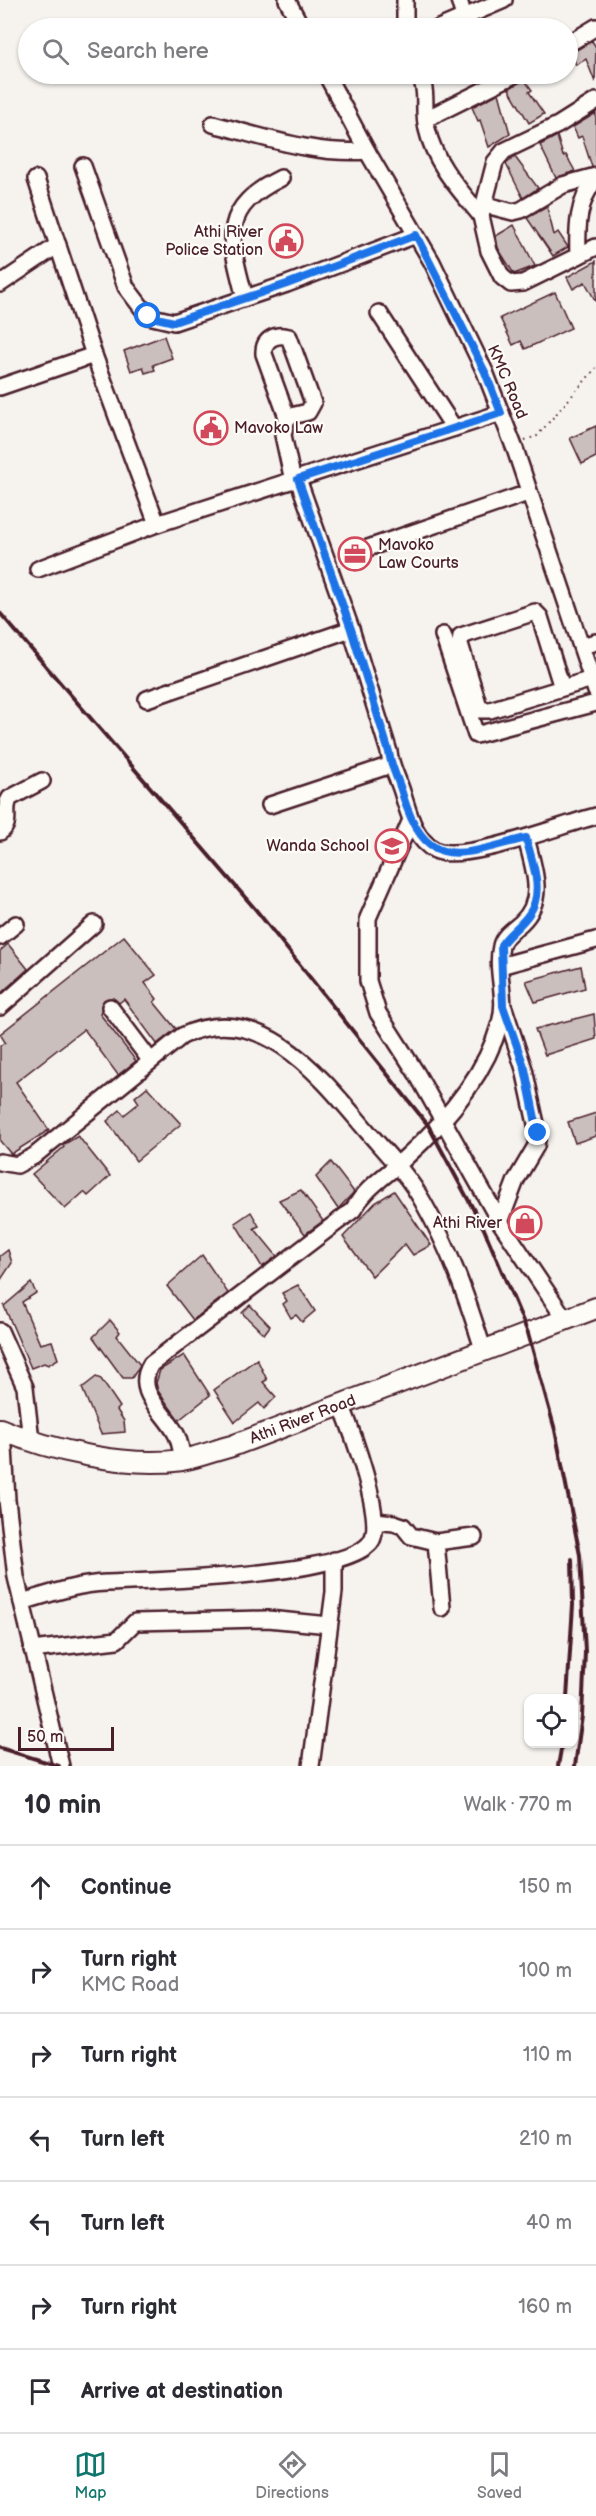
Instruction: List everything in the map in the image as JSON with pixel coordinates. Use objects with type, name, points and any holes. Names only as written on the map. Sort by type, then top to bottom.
[{"type":"main road","name":"Athi River Road","points":[[2,1430],[79,1453],[142,1461],[183,1460],[232,1446],[596,1308]]},
{"type":"street","points":[[287,0],[297,18]]},
{"type":"street","points":[[405,0],[405,18]]},
{"type":"street","points":[[459,0],[464,17],[504,0]]},
{"type":"street","points":[[578,38],[596,27]]},
{"type":"street","name":"KMC Road","points":[[331,84],[366,151],[416,235],[485,372],[513,444],[594,685]]},
{"type":"street","points":[[423,84],[426,93],[426,119],[433,147],[448,178],[483,210],[513,212],[521,210],[563,185],[596,177]]},
{"type":"street","points":[[426,119],[496,84]]},
{"type":"street","points":[[596,101],[558,125],[504,151],[495,162],[483,210],[489,250],[502,277],[511,285],[523,283],[596,247]]},
{"type":"street","points":[[213,124],[318,150],[342,153],[366,151]]},
{"type":"street","points":[[83,166],[126,287],[148,316],[174,322],[416,235]]},
{"type":"street","points":[[578,256],[579,215],[596,177]]},
{"type":"street","points":[[245,298],[232,250],[234,226],[244,204],[256,191],[281,178]]},
{"type":"street","points":[[36,179],[94,355],[157,524]]},
{"type":"street","points":[[0,284],[58,245]]},
{"type":"street","points":[[379,313],[454,428]]},
{"type":"street","points":[[287,417],[308,411],[313,403],[289,337],[281,334],[268,340],[264,347],[264,354],[287,417],[283,435],[296,480],[351,629],[391,765],[411,820],[424,841],[436,850],[444,852],[469,851],[526,838],[564,824],[596,816]]},
{"type":"street","points":[[0,387],[94,355]]},
{"type":"street","points":[[38,569],[157,524],[501,413]]},
{"type":"street","points":[[365,549],[528,494]]},
{"type":"street","points":[[562,688],[540,617],[535,612],[461,636],[460,644],[480,710],[490,710],[562,688],[594,685]]},
{"type":"street","points":[[147,699],[351,629]]},
{"type":"street","points":[[443,635],[477,735],[596,703]]},
{"type":"street","points":[[581,646],[596,642]]},
{"type":"street","points":[[270,805],[391,765]]},
{"type":"street","points":[[2,822],[10,798],[42,781]]},
{"type":"street","points":[[411,820],[368,918],[368,981],[378,1013],[443,1119],[500,1222],[565,1319]]},
{"type":"street","points":[[500,1222],[516,1180],[536,1146],[538,1133],[525,1069],[503,1006],[500,966],[501,945],[529,914],[537,900],[537,884],[526,838]]},
{"type":"street","points":[[0,937],[16,924]]},
{"type":"street","points":[[0,1007],[94,924]]},
{"type":"street","points":[[500,966],[596,940]]},
{"type":"street","points":[[183,1460],[174,1430],[147,1392],[145,1374],[151,1364],[353,1210],[367,1187],[398,1165],[443,1119],[464,1093],[490,1051],[503,1006]]},
{"type":"street","points":[[110,1007],[150,1060]]},
{"type":"street","points":[[0,1162],[17,1165],[34,1156],[182,1036],[209,1026],[242,1029],[273,1040],[297,1055],[313,1070],[398,1165],[423,1202],[462,1282],[483,1349]]},
{"type":"street","points":[[0,1331],[25,1387],[31,1440]]},
{"type":"street","points":[[22,1602],[52,1593],[105,1583],[164,1582],[291,1569],[334,1560],[365,1548],[372,1541],[375,1521],[355,1437],[341,1404]]},
{"type":"street","points":[[2,1430],[7,1500],[22,1602],[61,1766]]},
{"type":"street","points":[[375,1521],[403,1526],[411,1536],[436,1542],[474,1537]]},
{"type":"street","points":[[436,1542],[442,1608]]},
{"type":"street","points":[[311,1766],[334,1592],[334,1560]]},
{"type":"street","points":[[32,1650],[117,1640],[135,1622],[268,1619],[329,1625]]},
{"type":"path","points":[[513,444],[537,436],[596,368]]},
{"type":"building","points":[[592,41],[596,47],[595,82],[586,59],[578,64],[578,49]]},
{"type":"building","points":[[516,84],[528,84],[532,90],[529,92],[544,114],[529,123],[509,89]]},
{"type":"building","points":[[499,93],[510,134],[489,147],[480,120],[478,121],[472,107]]},
{"type":"building","points":[[596,113],[596,166],[592,167],[582,136],[578,138],[573,127]]},
{"type":"building","points":[[557,136],[563,156],[566,155],[575,171],[556,178],[540,145]]},
{"type":"building","points":[[515,157],[538,188],[523,198],[506,164]]},
{"type":"building","points":[[547,207],[554,235],[558,232],[568,247],[553,256],[527,218]]},
{"type":"building","points":[[514,225],[535,266],[514,274],[498,248],[496,236]]},
{"type":"building","points":[[596,261],[596,302],[585,282],[573,289],[567,277]]},
{"type":"building","points":[[555,292],[571,328],[525,349],[521,341],[513,345],[500,318]]},
{"type":"building","points":[[164,336],[172,358],[153,365],[155,370],[145,373],[143,367],[131,371],[124,351]]},
{"type":"building","points":[[596,426],[596,457],[582,464],[570,438]]},
{"type":"building","points":[[124,936],[156,975],[145,983],[157,999],[154,1002],[176,1029],[157,1044],[124,999],[119,1003],[113,998],[104,1000],[100,1014],[136,1061],[118,1075],[84,1029],[16,1082],[49,1130],[11,1154],[0,1141],[0,1046],[5,1042],[0,1034]]},
{"type":"building","points":[[8,944],[28,969],[0,994],[0,951]]},
{"type":"building","points":[[581,966],[585,988],[535,1002],[526,981]]},
{"type":"building","points":[[594,1014],[596,1039],[545,1055],[535,1029]]},
{"type":"building","points":[[147,1087],[181,1124],[136,1161],[107,1121],[120,1110],[124,1115],[139,1103],[135,1097]]},
{"type":"building","points":[[596,1113],[596,1136],[575,1143],[568,1122]]},
{"type":"building","points":[[78,1136],[110,1176],[88,1196],[84,1192],[65,1209],[32,1174],[64,1147],[63,1145]]},
{"type":"building","points":[[331,1162],[354,1192],[338,1209],[316,1177]]},
{"type":"building","points":[[301,1190],[323,1221],[305,1234],[279,1200]]},
{"type":"building","points":[[394,1191],[431,1245],[413,1255],[405,1244],[372,1276],[343,1237],[375,1203]]},
{"type":"building","points":[[251,1212],[259,1226],[254,1228],[277,1256],[262,1267],[235,1223]]},
{"type":"building","points":[[8,1250],[12,1263],[0,1281],[0,1256]]},
{"type":"building","points":[[202,1255],[228,1293],[193,1320],[167,1286]]},
{"type":"building","points":[[31,1283],[36,1293],[22,1302],[40,1344],[52,1341],[58,1359],[48,1365],[44,1363],[31,1368],[4,1306]]},
{"type":"building","points":[[298,1285],[315,1311],[302,1322],[296,1315],[291,1318],[283,1304],[287,1301],[282,1293]]},
{"type":"building","points":[[250,1305],[270,1326],[264,1334],[242,1313]]},
{"type":"building","points":[[110,1320],[120,1332],[117,1336],[140,1365],[132,1378],[123,1378],[93,1337]]},
{"type":"building","points":[[184,1355],[210,1395],[179,1420],[158,1391],[156,1383],[160,1370]]},
{"type":"building","points":[[257,1359],[267,1380],[263,1382],[276,1397],[264,1409],[259,1403],[235,1422],[214,1390]]},
{"type":"building","points":[[96,1377],[101,1379],[120,1407],[117,1410],[124,1421],[125,1432],[101,1434],[82,1388]]},
{"type":"railway","points":[[0,613],[256,910],[428,1125],[484,1229],[528,1333],[555,1430],[580,1555],[585,1652],[582,1716],[575,1766]]},
{"type":"railway","points":[[567,1694],[573,1605],[572,1559]]},
{"type":"railway","points":[[0,1748],[59,1766]]},
{"type":"railway","points":[[558,1766],[561,1748]]},
{"type":"place","name":"Athi River Police Station","points":[[286,241]]},
{"type":"place","name":"Mavoko Law","points":[[211,428]]},
{"type":"place","name":"Mavoko Law Courts","points":[[355,554]]},
{"type":"place","name":"Wanda School","points":[[392,846]]},
{"type":"place","name":"Athi River","points":[[525,1223]]},
{"type":"route","points":[[148,316],[174,322],[287,284],[416,235],[432,262],[485,372],[501,413],[298,479],[351,629],[391,765],[411,820],[419,834],[436,850],[444,852],[469,851],[526,838],[537,884],[537,900],[529,914],[509,933],[501,945],[500,966],[503,1006],[525,1069],[536,1113],[538,1133]]}]
